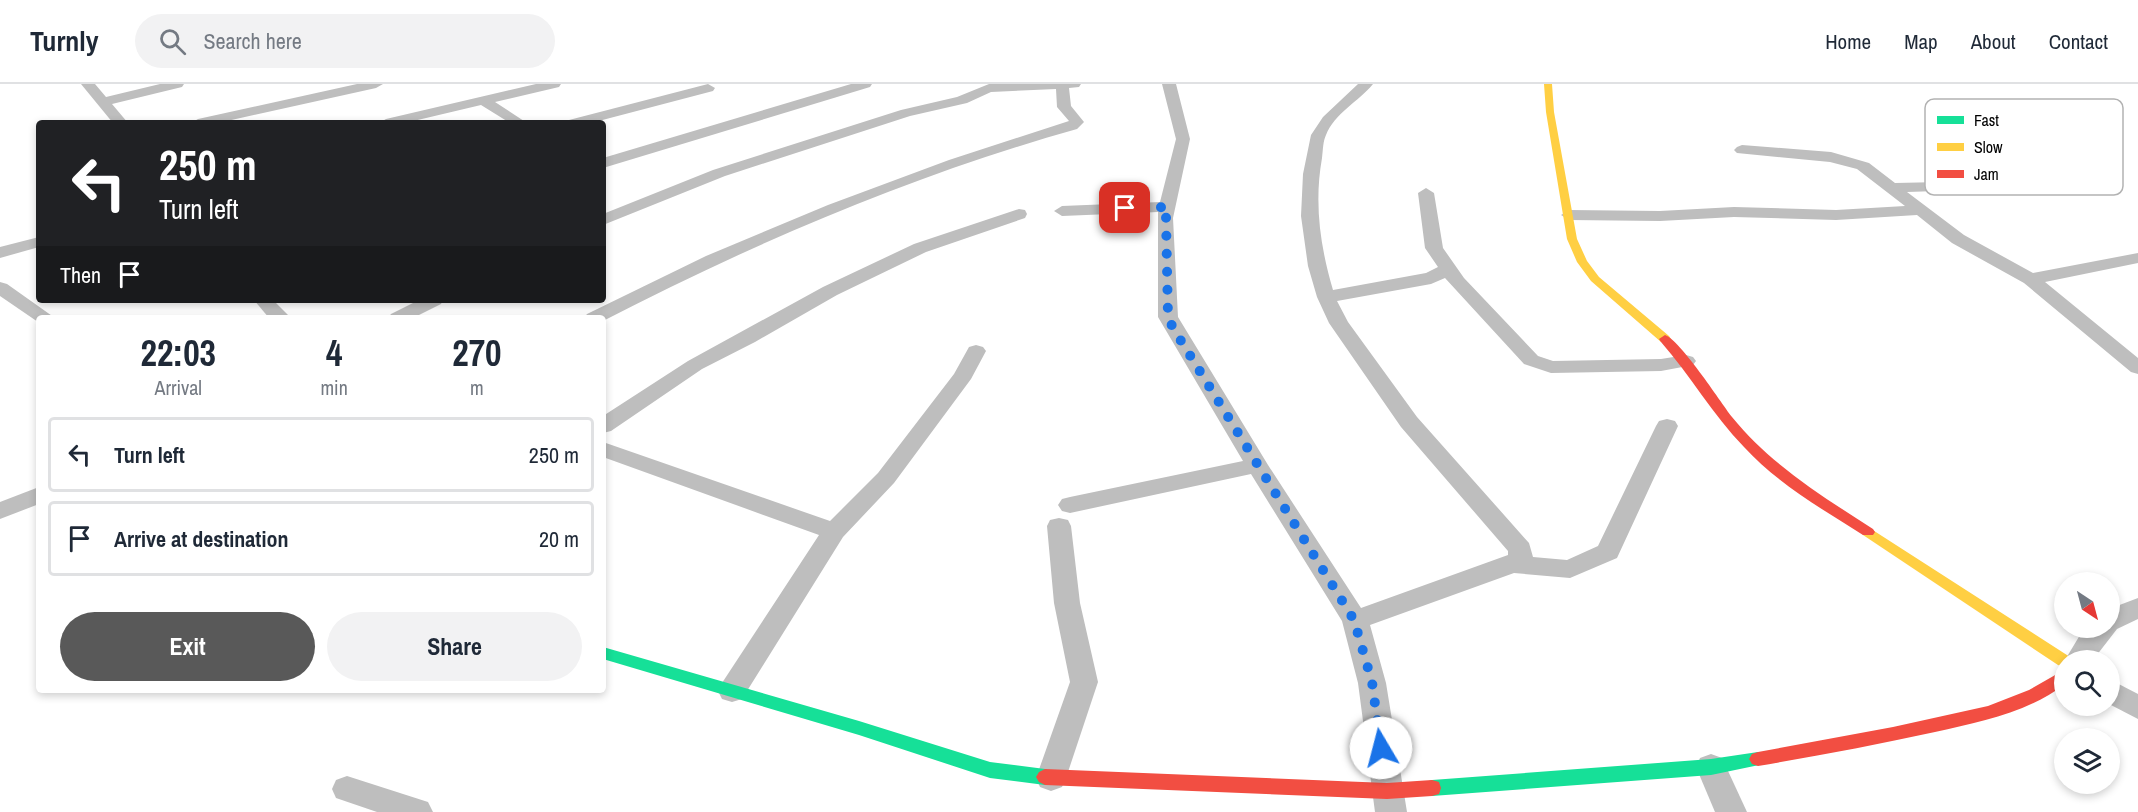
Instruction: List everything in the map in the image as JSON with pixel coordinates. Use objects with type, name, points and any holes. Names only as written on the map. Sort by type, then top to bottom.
[{"type":"street","points":[[88,84],[118,120]]},
{"type":"street","points":[[102,102],[177,84]]},
{"type":"street","points":[[212,120],[376,84]]},
{"type":"street","points":[[399,120],[554,84]]},
{"type":"street","points":[[606,162],[865,84]]},
{"type":"street","points":[[600,315],[649,289],[816,214],[1004,146],[1072,126],[1077,122],[1064,107],[1066,84],[988,88],[962,100],[906,113],[719,173],[606,219]]},
{"type":"street","points":[[1169,84],[1183,139],[1166,218],[1168,317],[1354,620],[1372,682],[1389,802]]},
{"type":"street","points":[[1354,620],[1513,564],[1521,558],[1520,549],[1409,422],[1339,323],[1326,297],[1317,266],[1309,216],[1311,174],[1318,135],[1328,120],[1366,84]]},
{"type":"street","points":[[1548,84],[1550,112],[1572,239],[1582,262],[1594,279],[1663,337],[1686,361],[1728,420],[1749,445],[1779,473],[2054,654]]},
{"type":"street","points":[[585,120],[708,87]]},
{"type":"street","points":[[484,101],[515,120]]},
{"type":"street","points":[[1742,150],[1845,160],[1863,166],[1959,239],[2030,279],[2138,368]]},
{"type":"street","points":[[1891,188],[1925,187]]},
{"type":"street","points":[[1426,193],[1434,248],[1464,291],[1531,360],[1551,367],[1661,365],[1686,361]]},
{"type":"street","points":[[1062,211],[1168,207]]},
{"type":"street","points":[[1569,215],[1660,216],[1734,212],[1836,215],[1921,210]]},
{"type":"street","points":[[606,424],[695,365],[830,291],[920,248],[1019,214]]},
{"type":"street","points":[[0,253],[36,244]]},
{"type":"street","points":[[2030,279],[2138,258]]},
{"type":"street","points":[[1326,297],[1431,278],[1449,269]]},
{"type":"street","points":[[0,288],[40,315]]},
{"type":"street","points":[[266,303],[278,315]]},
{"type":"street","points":[[404,315],[428,303]]},
{"type":"street","points":[[732,691],[834,531],[886,478],[964,375],[976,351]]},
{"type":"street","points":[[1513,564],[1570,569],[1608,552],[1667,426]]},
{"type":"street","points":[[606,450],[834,531]]},
{"type":"street","points":[[1051,778],[1084,681],[1067,603],[1064,515],[1257,465]]},
{"type":"street","points":[[0,511],[36,496]]},
{"type":"street","points":[[2120,615],[2138,608]]},
{"type":"street","points":[[2085,650],[2094,638]]},
{"type":"street","points":[[606,654],[990,770],[1051,778],[1389,802],[1711,767],[1908,731],[2012,707],[2054,684]]},
{"type":"street","points":[[2120,697],[2138,708]]},
{"type":"street","points":[[1711,767],[1731,812]]},
{"type":"street","points":[[347,789],[417,812]]},
{"type":"traffic: fast","points":[[606,654],[859,728],[990,770],[1045,777]]},
{"type":"traffic: fast","points":[[1432,788],[1711,767],[1758,759]]},
{"type":"traffic: slow","points":[[1548,84],[1550,112],[1572,239],[1582,262],[1595,279],[1665,339]]},
{"type":"traffic: slow","points":[[1868,532],[2054,654]]},
{"type":"traffic: jam","points":[[1665,339],[1737,431],[1761,457],[1805,491],[1868,532]]},
{"type":"traffic: jam","points":[[1758,759],[1893,734],[1988,713],[2020,702],[2054,684]]},
{"type":"traffic: jam","points":[[1045,777],[1387,791],[1432,788]]},
{"type":"route","points":[[1125,208],[1168,207],[1166,218],[1168,317],[1354,620],[1372,682],[1381,748]]}]
